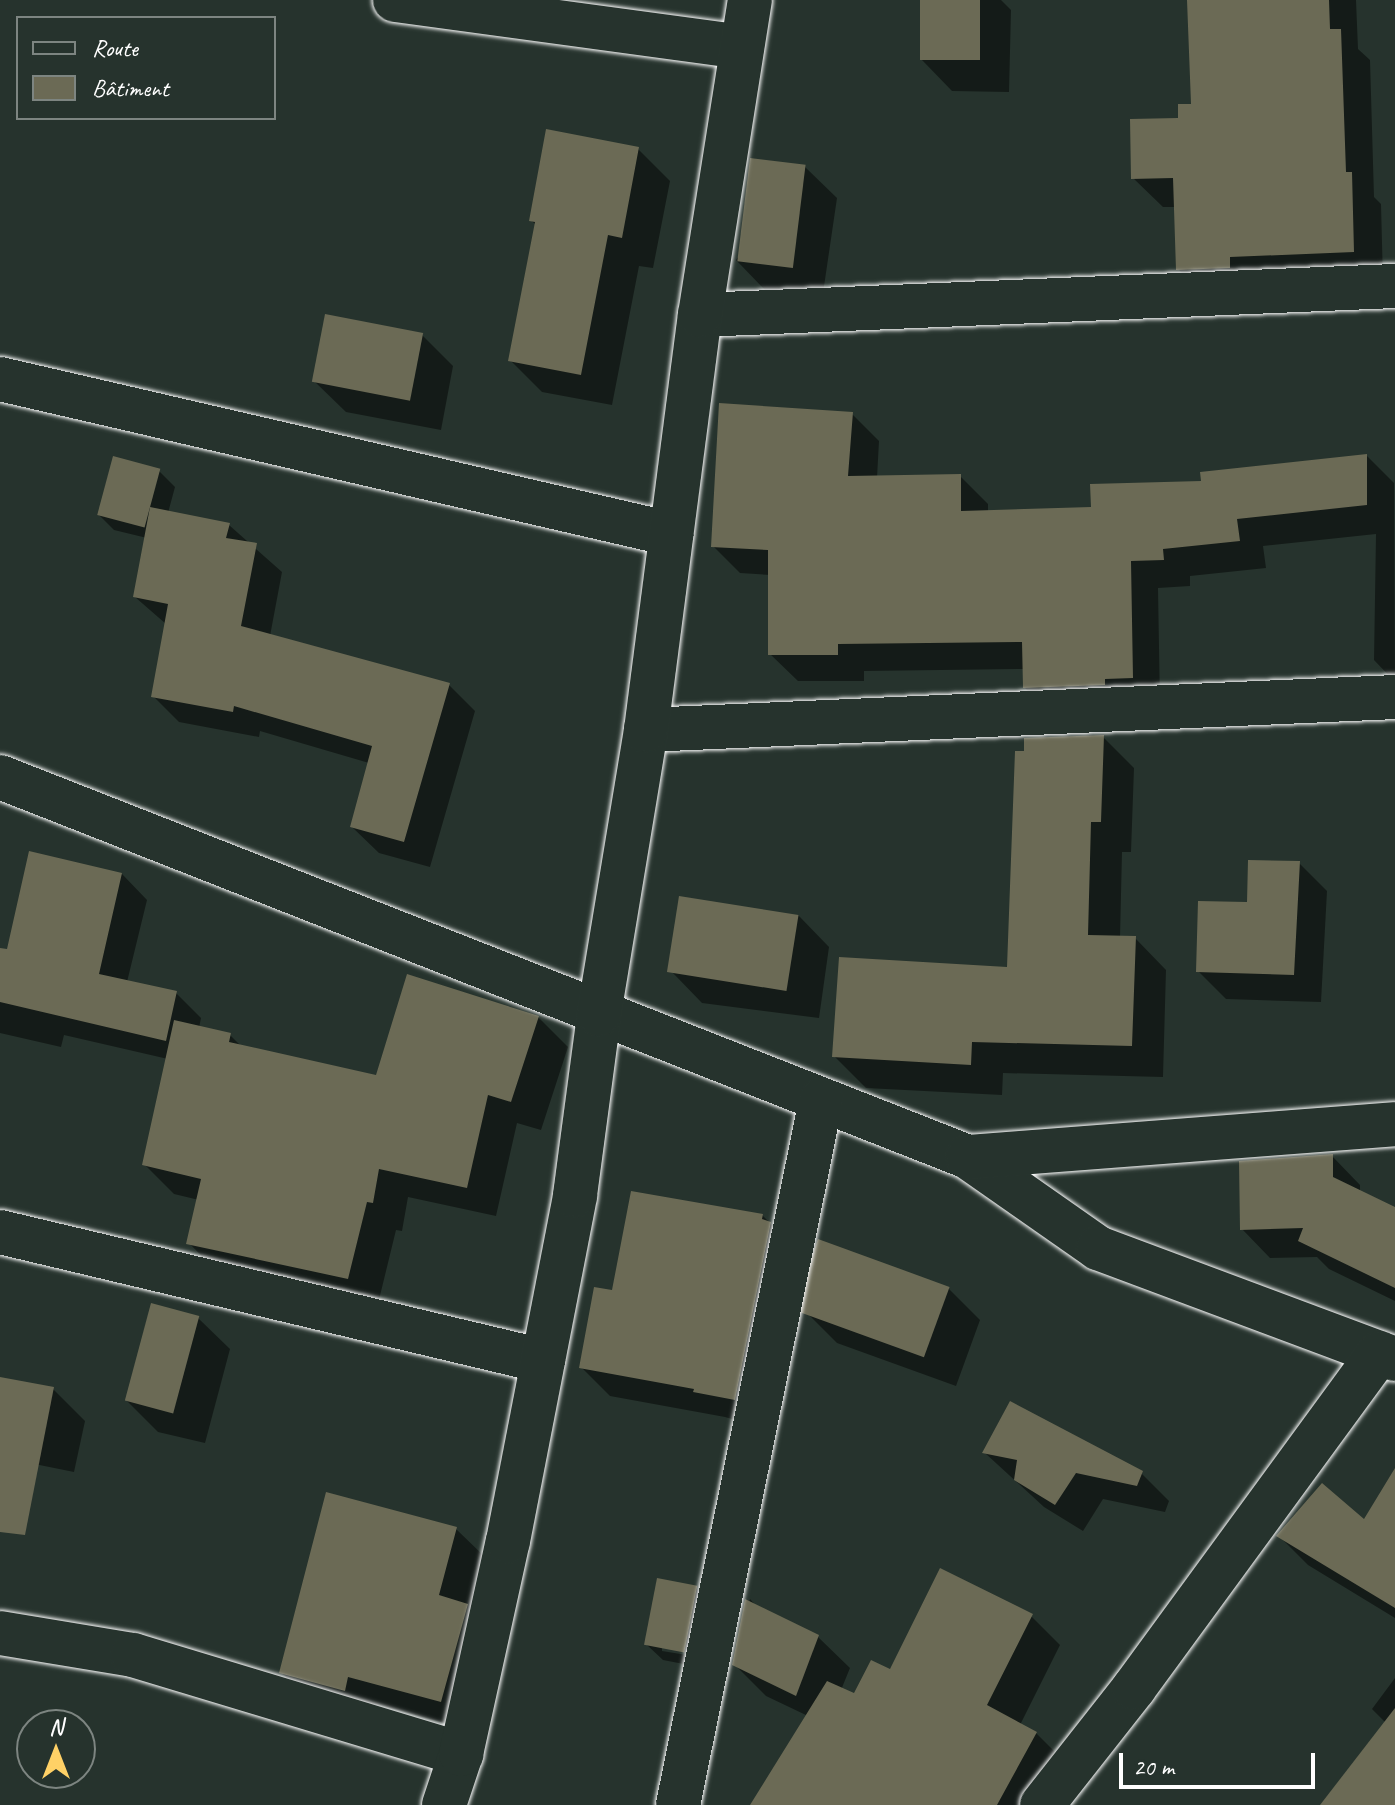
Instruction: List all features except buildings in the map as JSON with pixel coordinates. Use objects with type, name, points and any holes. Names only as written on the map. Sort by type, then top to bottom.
[{"type":"street","points":[[395,0],[742,47]]},
{"type":"street","points":[[444,1805],[461,1754],[508,1541],[575,1195],[599,1014],[646,730],[700,315],[750,0]]},
{"type":"street","points":[[700,315],[1395,286]]},
{"type":"street","points":[[0,379],[671,534]]},
{"type":"street","points":[[646,730],[1395,697]]},
{"type":"street","points":[[0,777],[968,1157],[1098,1248],[1387,1356],[1042,1805]]},
{"type":"street","points":[[678,1805],[821,1100]]},
{"type":"street","points":[[968,1157],[1395,1124]]},
{"type":"street","points":[[0,1232],[543,1361]]},
{"type":"street","points":[[0,1633],[133,1655],[461,1754]]}]
